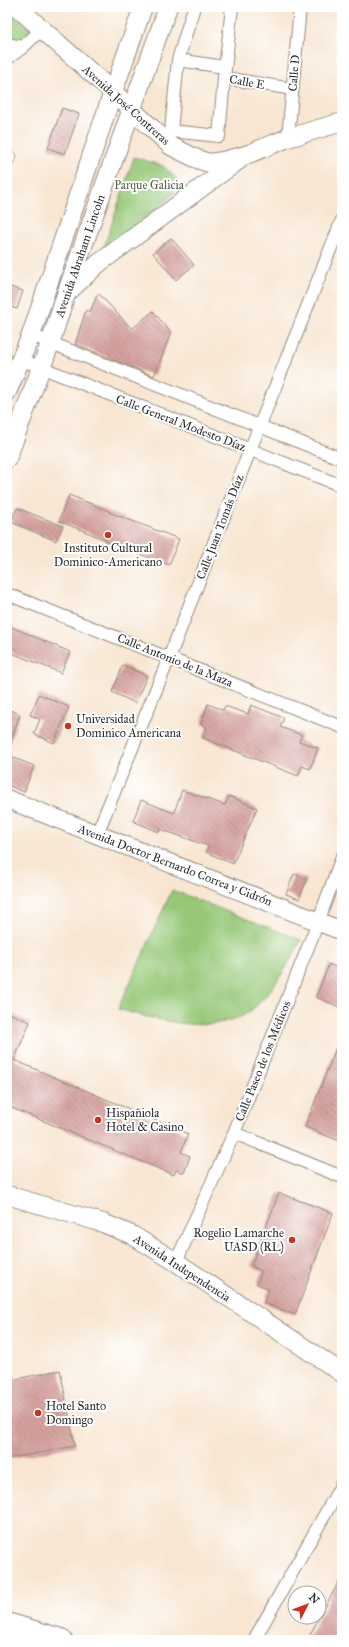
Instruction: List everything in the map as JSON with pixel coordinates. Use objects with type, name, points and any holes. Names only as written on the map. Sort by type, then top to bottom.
[{"type":"highway","points":[[7,1624],[61,1640]]},
{"type":"main road","name":"Avenida José Contreras","points":[[17,7],[113,92],[171,146],[197,159],[209,163],[223,161],[246,155],[288,138],[342,122]]},
{"type":"main road","name":"Avenida Abraham Lincoln","points":[[8,387],[31,335],[143,7]]},
{"type":"main road","name":"Avenida Abraham Lincoln","points":[[7,459],[42,368],[66,294],[168,7]]},
{"type":"main road","points":[[66,294],[99,263],[246,155]]},
{"type":"main road","name":"Avenida Doctor Bernardo Correa y Cidrón","points":[[7,799],[342,931]]},
{"type":"main road","name":"Avenida Independencia","points":[[7,1195],[103,1223],[132,1235],[176,1262],[342,1373]]},
{"type":"street","points":[[178,60],[224,73],[219,136],[171,131],[178,60],[194,7]]},
{"type":"street","name":"Calle E","points":[[232,7],[224,73],[293,89]]},
{"type":"street","name":"Calle D","points":[[288,138],[300,7]]},
{"type":"street","points":[[7,59],[23,47],[42,29]]},
{"type":"street","points":[[7,44],[23,47]]},
{"type":"street","name":"Calle Juan Tomás Díaz","points":[[97,834],[169,658],[259,426],[342,220]]},
{"type":"street","points":[[31,335],[50,344],[342,458]]},
{"type":"street","name":"Calle General Modesto Díaz","points":[[20,359],[342,486]]},
{"type":"street","name":"Calle Antonio de la Maza","points":[[7,594],[342,727]]},
{"type":"street","name":"Calle Paseo de los Médicos","points":[[176,1262],[234,1133],[318,922],[342,857]]},
{"type":"street","points":[[234,1133],[342,1177]]},
{"type":"street","points":[[254,1640],[342,1484]]},
{"type":"green space","points":[[7,8],[32,31],[23,42],[7,38]]},
{"type":"green space","name":"Parque Galicia","points":[[134,157],[163,166],[177,179],[174,193],[110,253],[101,256]]},
{"type":"green space","points":[[172,890],[301,940],[277,982],[261,1002],[244,1015],[229,1021],[213,1024],[197,1024],[165,1021],[118,1009]]},
{"type":"building","points":[[62,108],[79,114],[65,154],[48,148]]},
{"type":"building","points":[[171,238],[194,265],[176,280],[153,253]]},
{"type":"building","points":[[7,286],[23,291],[17,309],[7,306]]},
{"type":"building","points":[[98,293],[132,329],[153,311],[171,333],[154,376],[75,344],[86,310],[90,312]]},
{"type":"building","points":[[69,495],[179,539],[169,565],[105,541],[106,540],[59,521]]},
{"type":"building","points":[[17,508],[63,526],[56,541],[11,522]]},
{"type":"building","points":[[7,625],[70,652],[61,673],[7,651]]},
{"type":"building","points":[[123,665],[147,676],[135,703],[112,692]]},
{"type":"building","points":[[39,694],[69,707],[54,743],[34,734],[40,719],[30,715]]},
{"type":"building","points":[[208,704],[223,710],[225,706],[248,714],[251,705],[284,718],[280,727],[302,735],[299,741],[318,748],[310,769],[302,766],[298,776],[203,738],[207,727],[201,724]]},
{"type":"building","points":[[7,709],[20,714],[8,748],[7,747]]},
{"type":"building","points":[[7,755],[34,766],[24,792],[7,785]]},
{"type":"building","points":[[182,790],[225,805],[229,796],[257,808],[233,864],[206,852],[208,846],[160,829],[159,832],[133,821],[141,800],[174,813]]},
{"type":"building","points":[[294,874],[307,879],[299,899],[286,894]]},
{"type":"building","points":[[329,964],[342,970],[342,1008],[316,997]]},
{"type":"building","name":"Hispañiola Hotel & Casino","points":[[11,1014],[30,1022],[14,1060],[188,1134],[181,1152],[190,1156],[184,1173],[176,1170],[174,1175],[7,1106],[7,1023]]},
{"type":"building","points":[[342,1035],[342,1142],[305,1127]]},
{"type":"building","name":"Rogelio Lamarche UASD (RL)","points":[[279,1193],[333,1213],[295,1315],[264,1303],[269,1289],[257,1284],[262,1271],[251,1266]]},
{"type":"building","name":"Hotel Santo Domingo","points":[[60,1370],[75,1446],[7,1459],[7,1381]]},
{"type":"building","points":[[342,1576],[342,1640],[307,1640],[315,1625],[327,1625],[327,1603]]},
{"type":"place","name":"Instituto Cultural Dominico-Americano","points":[[108,535]]},
{"type":"place","name":"Universidad Dominico Americana","points":[[68,726]]},
{"type":"place","name":"Hispañiola Hotel & Casino","points":[[98,1120]]},
{"type":"place","name":"Rogelio Lamarche UASD (RL)","points":[[292,1240]]},
{"type":"place","name":"Hotel Santo Domingo","points":[[38,1413]]}]
